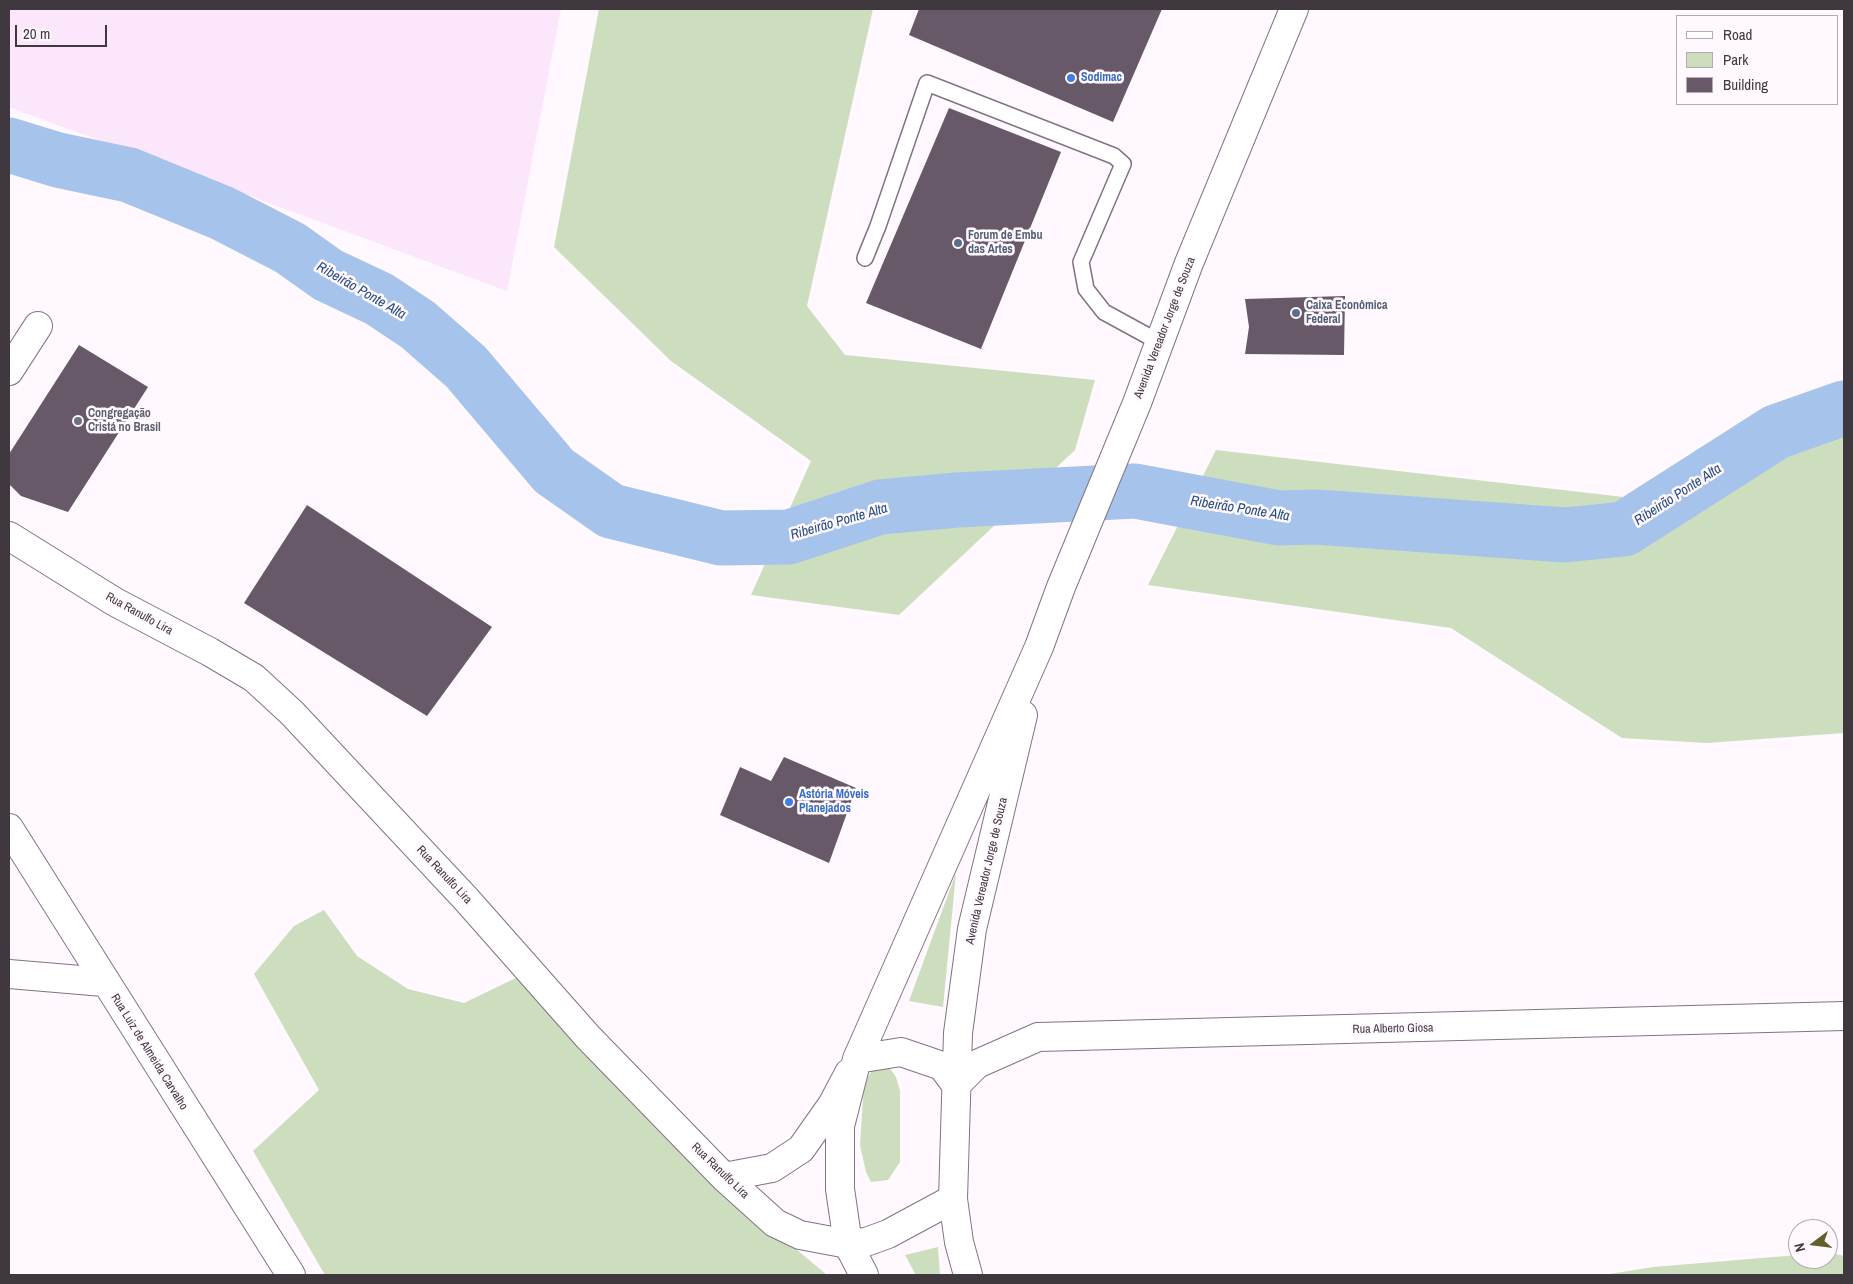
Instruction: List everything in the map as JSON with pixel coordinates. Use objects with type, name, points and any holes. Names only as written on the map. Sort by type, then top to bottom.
[{"type":"street","name":"Avenida Vereador Jorge de Souza","points":[[724,1177],[772,1168],[801,1149],[832,1105],[857,1059],[1039,648],[1061,587],[1137,403],[1189,263],[1294,9]]},
{"type":"street","points":[[9,371],[38,326]]},
{"type":"street","name":"Rua Ranulfo Lira","points":[[9,536],[115,602],[210,652],[254,678],[292,712],[466,899],[588,1037],[724,1177],[775,1224],[800,1235],[848,1244]]},
{"type":"street","name":"Avenida Vereador Jorge de Souza","points":[[968,1275],[959,1242],[953,1199],[958,1033],[972,929],[1039,648]]},
{"type":"street","name":"Rua Luiz de Almeida Carvalho","points":[[9,828],[104,982],[291,1275]]},
{"type":"street","points":[[9,974],[104,982]]},
{"type":"street","name":"Rua Alberto Giosa","points":[[956,1085],[977,1064],[1038,1037],[1844,1016]]},
{"type":"street","points":[[857,1059],[901,1052],[942,1066],[956,1085]]},
{"type":"street","name":"Avenida Vereador Jorge de Souza","points":[[857,1059],[840,1126],[840,1189],[848,1244],[864,1275]]},
{"type":"street","points":[[848,1244],[866,1242],[888,1234],[953,1199]]},
{"type":"lane","points":[[865,258],[878,226],[927,83],[1114,156],[1123,164],[1081,262],[1086,289],[1104,312],[1160,342]]},
{"type":"shaded area","points":[[9,9],[561,9],[507,291],[9,107]]},
{"type":"green space","points":[[599,9],[873,9],[807,306],[845,355],[1095,380],[1075,450],[899,615],[751,595],[811,461],[671,361],[554,247]]},
{"type":"green space","points":[[1844,431],[1844,733],[1707,743],[1622,738],[1451,628],[1148,585],[1216,450],[1641,499]]},
{"type":"green space","points":[[956,873],[943,1007],[909,1001]]},
{"type":"green space","points":[[324,910],[357,956],[408,989],[464,1003],[520,976],[685,1156],[827,1275],[325,1275],[253,1151],[319,1090],[254,974],[294,926]]},
{"type":"green space","points":[[886,1063],[896,1077],[900,1091],[900,1162],[888,1180],[871,1182],[866,1172],[860,1145],[864,1084],[875,1065]]},
{"type":"green space","points":[[938,1247],[940,1275],[916,1275],[905,1255]]},
{"type":"green space","points":[[1838,1254],[1844,1256],[1844,1275],[1604,1275],[1653,1267],[1788,1256],[1788,1269],[1838,1269]]},
{"type":"building","name":"Sodimac","points":[[919,9],[1162,9],[1113,122],[909,35]]},
{"type":"building","name":"Forum de Embu das Artes","points":[[949,108],[1061,152],[981,349],[866,303]]},
{"type":"building","name":"Caixa Econômica Federal","points":[[1345,296],[1344,355],[1245,354],[1249,327],[1245,299]]},
{"type":"building","name":"Congregação Cristá no Brasil","points":[[79,345],[148,387],[68,512],[21,496],[9,484],[9,454]]},
{"type":"building","points":[[307,505],[492,627],[427,716],[244,603]]},
{"type":"building","name":"Astória Móveis Planejados","points":[[784,757],[856,788],[829,863],[720,815],[740,767],[771,781]]},
{"type":"waterway","name":"Ribeirão Ponte Alta","points":[[9,145],[58,160],[129,175],[222,213],[290,248],[328,275],[379,299],[418,325],[466,367],[554,471],[611,511],[721,538],[789,537],[880,507],[957,500],[1135,491],[1279,518],[1316,517],[1565,535],[1624,529],[1776,432],[1844,408]]},
{"type":"place","name":"Sodimac","points":[[1071,78]]},
{"type":"place","name":"Forum de Embu das Artes","points":[[958,243]]},
{"type":"place","name":"Caixa Econômica Federal","points":[[1296,313]]},
{"type":"place","name":"Congregação Cristá no Brasil","points":[[78,421]]},
{"type":"place","name":"Astória Móveis Planejados","points":[[789,802]]}]
